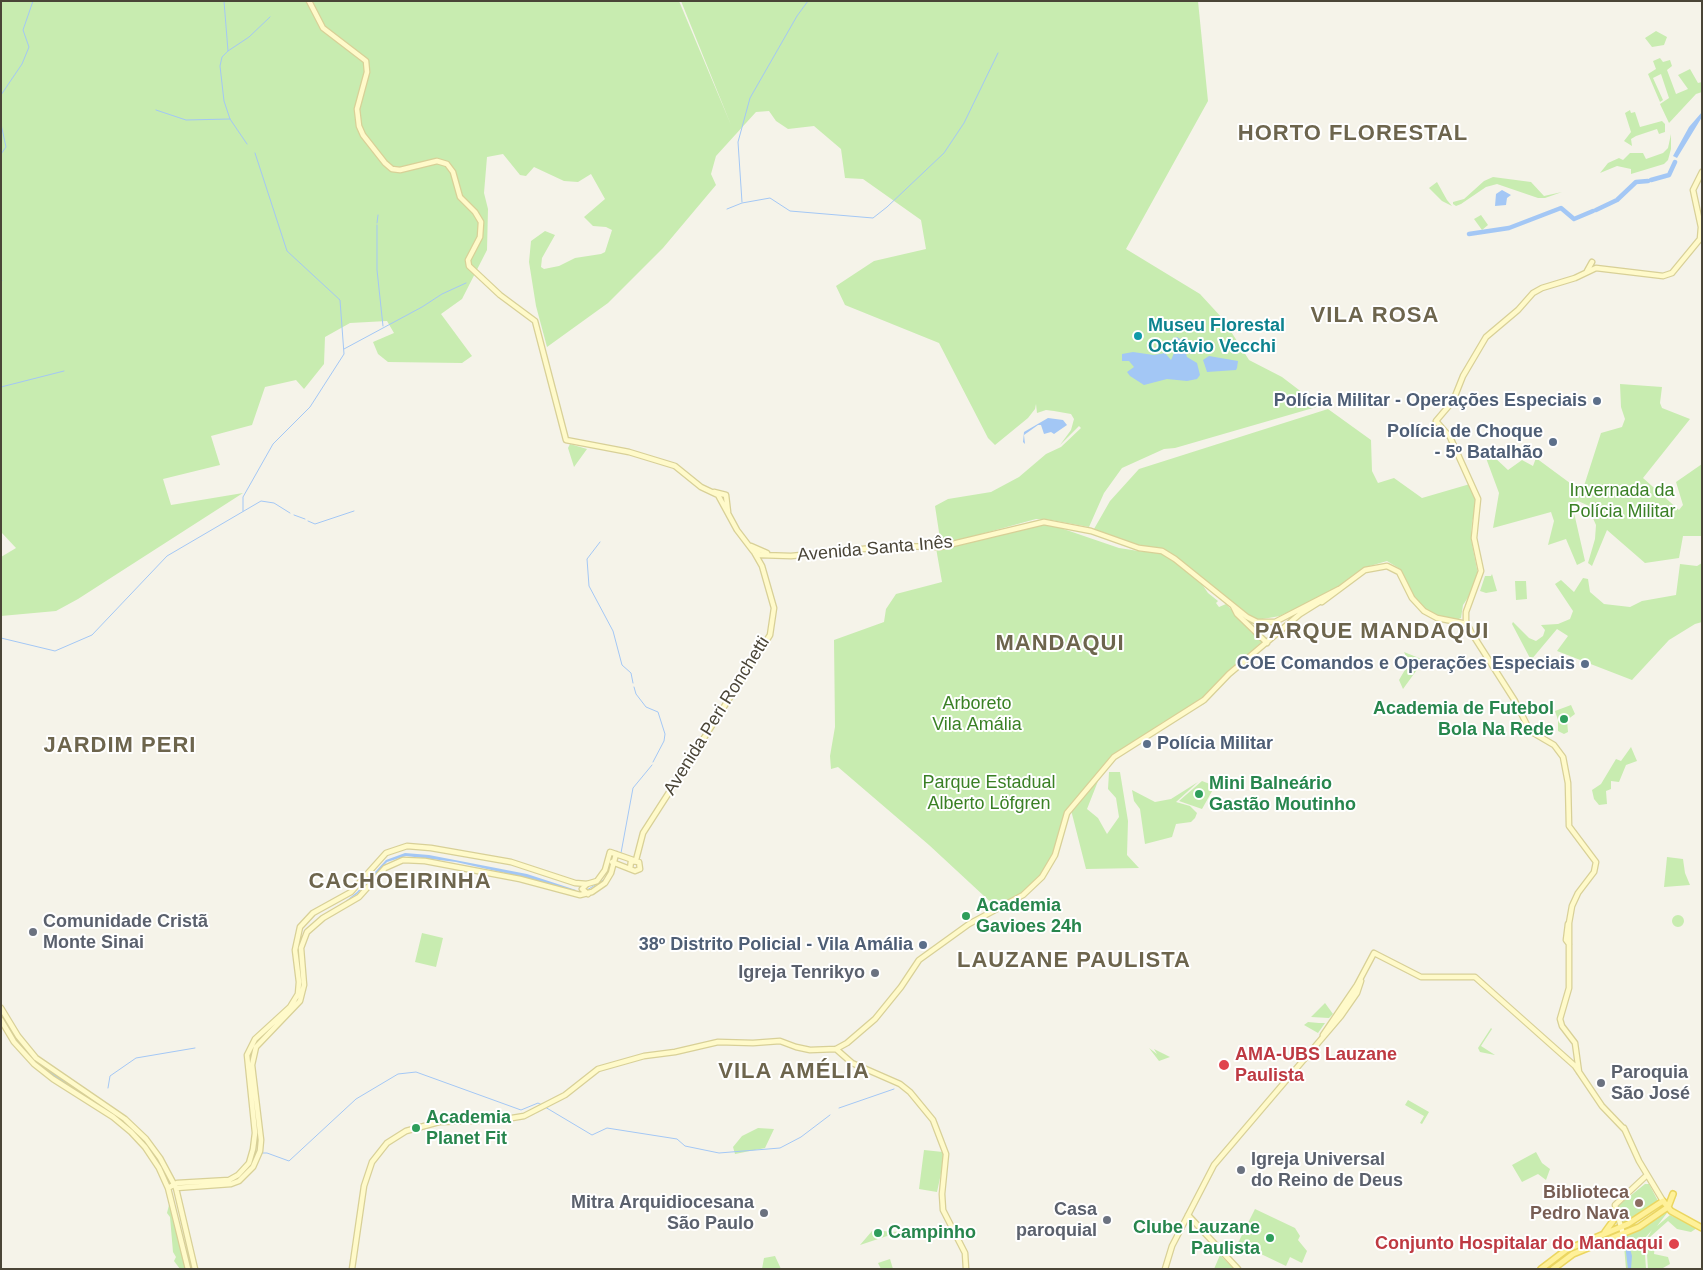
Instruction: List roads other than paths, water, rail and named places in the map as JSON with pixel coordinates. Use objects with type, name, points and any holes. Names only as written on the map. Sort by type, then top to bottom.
[{"type":"main road","points":[[309,1],[323,28],[366,61],[367,72],[357,109],[359,126],[363,135],[386,163],[392,169],[400,170],[437,161],[447,164],[453,172],[460,197],[475,212],[481,222],[480,237],[468,260],[469,266],[500,294],[535,321],[566,440],[609,447],[670,463],[721,500],[737,530],[753,548],[761,553],[760,564]]},
{"type":"main road","points":[[1579,1072],[1575,1042],[1562,1026],[1560,1020],[1569,988],[1569,944],[1567,938],[1574,899],[1594,872],[1596,864],[1570,826],[1568,783],[1563,757],[1554,745],[1530,732],[1515,702],[1466,623],[1467,608],[1481,571],[1474,538],[1478,499],[1450,437],[1436,422],[1454,400],[1461,381],[1484,340],[1532,294],[1542,288],[1599,268],[1663,276],[1672,273],[1700,239],[1701,227],[1693,190],[1702,172]]},
{"type":"main road","points":[[1587,272],[1592,262]]},
{"type":"main road","points":[[712,492],[723,493],[727,497],[728,512]]},
{"type":"main road","points":[[721,500],[727,497]]},
{"type":"main road","name":"Avenida Santa Inês","points":[[761,553],[791,556],[892,546],[940,546],[1003,530],[1047,522],[1091,531],[1139,548],[1162,551],[1175,559],[1254,621],[1268,623],[1324,602]]},
{"type":"main road","points":[[753,548],[760,564]]},
{"type":"main road","name":"Avenida Peri Ronchetti","points":[[634,860],[643,832],[768,638],[774,613],[760,564]]},
{"type":"main road","name":"Avenida Santa Inês","points":[[1307,607],[1324,602],[1364,570],[1387,566],[1399,572],[1412,598],[1424,611],[1454,622],[1466,623]]},
{"type":"main road","name":"Avenida Santa Inês","points":[[836,1049],[867,1027],[901,987],[918,960],[969,924],[1023,895],[1042,877],[1056,854],[1067,813],[1117,754],[1204,700],[1229,674],[1307,607],[1339,589]]},
{"type":"main road","name":"Avenida Santa Inês","points":[[1316,604],[1332,592]]},
{"type":"main road","points":[[1232,604],[1240,617],[1267,643]]},
{"type":"main road","points":[[1238,610],[1240,617]]},
{"type":"main road","points":[[239,1178],[254,1149],[255,1126],[247,1055],[254,1039],[290,1007],[296,998],[299,982],[295,955],[296,939],[302,924],[316,911],[351,892],[386,853],[407,846],[496,859],[575,883],[587,884]]},
{"type":"main road","points":[[588,894],[582,889],[599,878],[609,859],[610,852],[634,860],[640,864],[640,869],[635,871],[614,863],[609,859]]},
{"type":"main road","points":[[168,1188],[209,1184],[239,1178],[252,1169],[260,1151],[262,1140],[252,1065],[254,1053],[262,1038],[300,1001],[304,985],[302,944],[310,928],[321,919],[359,897],[385,868],[403,860],[425,861],[511,877],[572,895],[588,894],[602,886],[611,873],[616,854]]},
{"type":"main road","points":[[630,869],[629,865],[634,860]]},
{"type":"main road","points":[[611,873],[623,867]]},
{"type":"main road","points":[[572,895],[578,890],[575,883]]},
{"type":"main road","points":[[332,903],[334,912]]},
{"type":"main road","points":[[316,911],[321,919]]},
{"type":"main road","points":[[1165,1269],[1172,1246],[1207,1177],[1227,1148],[1323,1035],[1364,973],[1374,953],[1421,976],[1475,977],[1574,1066],[1600,1104],[1625,1130],[1650,1181],[1666,1205],[1684,1219],[1702,1228]]},
{"type":"main road","points":[[1,1008],[21,1041],[36,1058],[121,1116],[141,1134],[160,1158],[175,1186],[195,1269]]},
{"type":"main road","points":[[1,1020],[14,1042],[39,1069],[132,1132],[155,1161],[168,1188],[188,1269]]},
{"type":"main road","points":[[352,1269],[364,1186],[372,1162],[387,1143],[406,1131],[439,1122],[518,1118],[533,1113],[560,1098],[606,1066],[713,1043],[780,1041],[806,1050],[836,1049],[859,1067],[896,1081],[910,1092],[934,1120],[946,1155],[942,1194],[943,1210],[965,1254],[966,1269]]},
{"type":"main road","points":[[1574,1066],[1577,1054]]},
{"type":"main road","points":[[254,1149],[258,1148],[260,1151]]},
{"type":"main road","points":[[235,1168],[239,1178]]},
{"type":"main road","points":[[1604,1234],[1613,1221],[1615,1207],[1647,1175]]},
{"type":"main road","points":[[1642,1182],[1650,1181]]},
{"type":"main road","points":[[1553,1269],[1574,1254],[1629,1232],[1654,1217],[1674,1194]]},
{"type":"main road","points":[[1541,1269],[1566,1250],[1666,1205]]},
{"type":"main road","points":[[1615,1207],[1623,1234]]},
{"type":"main road","points":[[1188,1215],[1238,1269]]},
{"type":"main road","points":[[1622,1226],[1629,1232]]},
{"type":"main road","points":[[180,1242],[187,1239]]},
{"type":"water","points":[[1702,112],[1702,117],[1677,158],[1673,156],[1689,127]]},
{"type":"water","points":[[1502,190],[1511,195],[1507,198],[1506,205],[1495,206],[1496,194]]},
{"type":"water","points":[[1177,337],[1182,340],[1187,357],[1197,363],[1200,375],[1197,379],[1187,381],[1167,379],[1144,385],[1130,376],[1127,372],[1134,367],[1129,361],[1122,361],[1122,354],[1133,352],[1154,355],[1165,353],[1171,360],[1174,353],[1169,350],[1173,338]]},
{"type":"water","points":[[1209,356],[1238,361],[1237,368],[1236,370],[1207,372],[1203,360]]},
{"type":"water","points":[[1048,418],[1063,420],[1067,425],[1054,434],[1051,432],[1044,434],[1041,425],[1038,425],[1024,435],[1025,444],[1023,442],[1024,432]]},
{"type":"water","points":[[405,853],[429,855],[527,874],[576,890],[573,892],[531,879],[456,862],[406,856],[387,862],[357,894],[342,904],[357,892],[386,860]]},
{"type":"water","points":[[1624,1236],[1627,1236],[1632,1256],[1631,1269],[1628,1269]]},
{"type":"waterway","points":[[1,95],[22,64],[29,47],[23,30],[33,1]]},
{"type":"waterway","points":[[224,1],[228,51],[222,57],[220,66],[224,101],[230,119],[247,144]]},
{"type":"waterway","points":[[742,202],[738,142],[750,98],[797,16],[808,1]]},
{"type":"waterway","points":[[228,51],[249,37],[270,17]]},
{"type":"waterway","points":[[727,209],[742,203],[770,198],[790,211],[873,218],[944,153],[964,123],[998,53]]},
{"type":"waterway","points":[[156,110],[186,120],[230,119]]},
{"type":"waterway","points":[[1,124],[6,147],[1,154]]},
{"type":"waterway","points":[[243,511],[243,497],[273,444],[310,407],[344,354],[340,300],[287,251],[255,153]]},
{"type":"waterway","points":[[1651,180],[1669,175],[1675,162]]},
{"type":"waterway","points":[[1596,210],[1617,200],[1636,182],[1648,181]]},
{"type":"waterway","points":[[1469,234],[1509,228],[1561,208],[1574,219],[1593,211]]},
{"type":"waterway","points":[[377,223],[378,215]]},
{"type":"waterway","points":[[377,225],[377,270],[383,326]]},
{"type":"waterway","points":[[344,349],[422,307],[442,294],[466,283]]},
{"type":"waterway","points":[[1,387],[64,371]]},
{"type":"waterway","points":[[1,638],[55,651],[92,635],[167,556],[261,501],[274,503],[290,513]]},
{"type":"waterway","points":[[308,521],[315,524],[354,511]]},
{"type":"waterway","points":[[294,515],[305,519]]},
{"type":"waterway","points":[[600,542],[587,559],[589,586],[613,631],[622,665],[631,673],[633,683]]},
{"type":"waterway","points":[[634,687],[636,694],[646,707],[658,712],[665,734],[664,741],[653,762]]},
{"type":"waterway","points":[[621,853],[633,788],[652,765]]},
{"type":"waterway","points":[[587,890],[605,879],[609,873]]},
{"type":"waterway","points":[[1,1013],[16,1039],[37,1062],[119,1118]]},
{"type":"waterway","points":[[108,1088],[110,1076],[136,1058],[195,1048]]},
{"type":"waterway","points":[[260,1153],[267,1153],[289,1161],[356,1099],[398,1074],[416,1072],[521,1110],[538,1103],[542,1105]]},
{"type":"waterway","points":[[839,1108],[894,1089]]},
{"type":"waterway","points":[[545,1107],[592,1135],[607,1128],[677,1139],[685,1146],[719,1153],[780,1148],[801,1137],[830,1115]]},
{"type":"place","name":"Museu Florestal Octávio Vecchi","points":[[1138,336]]},
{"type":"place","name":"Polícia Militar - Operações Especiais","points":[[1597,401]]},
{"type":"place","name":"Polícia de Choque - 5º Batalhão","points":[[1553,442]]},
{"type":"place","name":"COE Comandos e Operações Especiais","points":[[1585,664]]},
{"type":"place","name":"Academia de Futebol Bola Na Rede","points":[[1564,719]]},
{"type":"place","name":"Polícia Militar","points":[[1147,744]]},
{"type":"place","name":"Mini Balneário Gastão Moutinho","points":[[1199,794]]},
{"type":"place","name":"Academia Gavioes 24h","points":[[966,916]]},
{"type":"place","name":"Comunidade Cristã Monte Sinai","points":[[33,932]]},
{"type":"place","name":"38º Distrito Policial - Vila Amália","points":[[923,945]]},
{"type":"place","name":"Igreja Tenrikyo","points":[[875,973]]},
{"type":"place","name":"AMA-UBS Lauzane Paulista","points":[[1224,1065]]},
{"type":"place","name":"Paroquia São José","points":[[1601,1083]]},
{"type":"place","name":"Academia Planet Fit","points":[[416,1128]]},
{"type":"place","name":"Igreja Universal do Reino de Deus","points":[[1241,1170]]},
{"type":"place","name":"Biblioteca Pedro Nava","points":[[1639,1203]]},
{"type":"place","name":"Mitra Arquidiocesana São Paulo","points":[[764,1213]]},
{"type":"place","name":"Casa paroquial","points":[[1107,1220]]},
{"type":"place","name":"Campinho","points":[[878,1233]]},
{"type":"place","name":"Clube Lauzane Paulista","points":[[1270,1238]]},
{"type":"place","name":"Conjunto Hospitalar do Mandaqui","points":[[1674,1244]]},
{"type":"district","name":"HORTO FLORESTAL","points":[[1353,134]]},
{"type":"district","name":"VILA ROSA","points":[[1375,316]]},
{"type":"district","name":"PARQUE MANDAQUI","points":[[1372,632]]},
{"type":"district","name":"MANDAQUI","points":[[1060,644]]},
{"type":"district","name":"JARDIM PERI","points":[[120,746]]},
{"type":"district","name":"CACHOEIRINHA","points":[[400,882]]},
{"type":"district","name":"LAUZANE PAULISTA","points":[[1074,961]]},
{"type":"district","name":"VILA AMÉLIA","points":[[794,1072]]},
{"type":"park label","name":"Invernada da Polícia Militar","points":[[1622,501]]},
{"type":"park label","name":"Arboreto Vila Amália","points":[[977,714]]},
{"type":"park label","name":"Parque Estadual Alberto Löfgren","points":[[989,793]]}]
